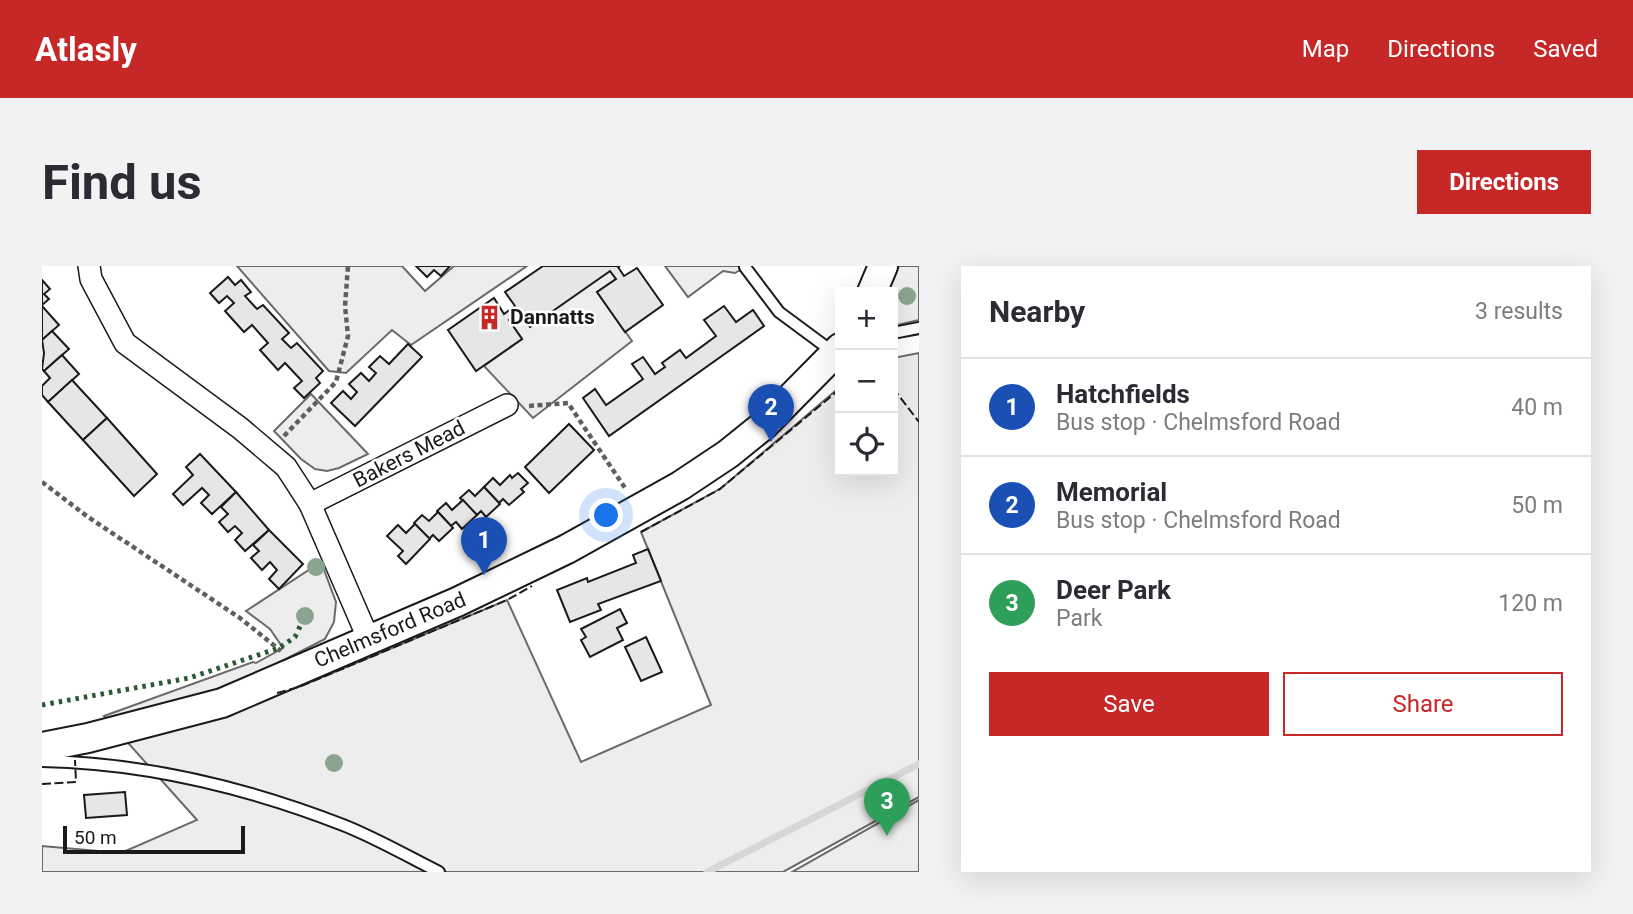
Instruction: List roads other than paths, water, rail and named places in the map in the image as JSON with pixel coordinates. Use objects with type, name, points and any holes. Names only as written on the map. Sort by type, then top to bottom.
[{"type":"street","points":[[89,266],[92,279],[125,342],[286,467],[310,504],[369,640]]},
{"type":"street","points":[[874,287],[883,266]]},
{"type":"street","name":"Chelmsford Road","points":[[42,747],[222,704],[457,602],[567,549],[680,486],[728,454],[764,425],[835,354]]},
{"type":"street","name":"Bakers Mead","points":[[310,504],[504,406]]},
{"type":"lane","points":[[745,267],[779,312],[836,350]]},
{"type":"lane","points":[[898,331],[919,328]]},
{"type":"lane","points":[[42,761],[96,763],[225,786],[344,825],[439,872]]},
{"type":"waterway","points":[[707,872],[919,764]]},
{"type":"place","name":"Dannatts","points":[[490,317]]},
{"type":"place","name":"Memorial","points":[[771,442]]},
{"type":"place","name":"Hatchfields","points":[[484,575]]},
{"type":"place","name":"Deer Park","points":[[887,836]]}]
